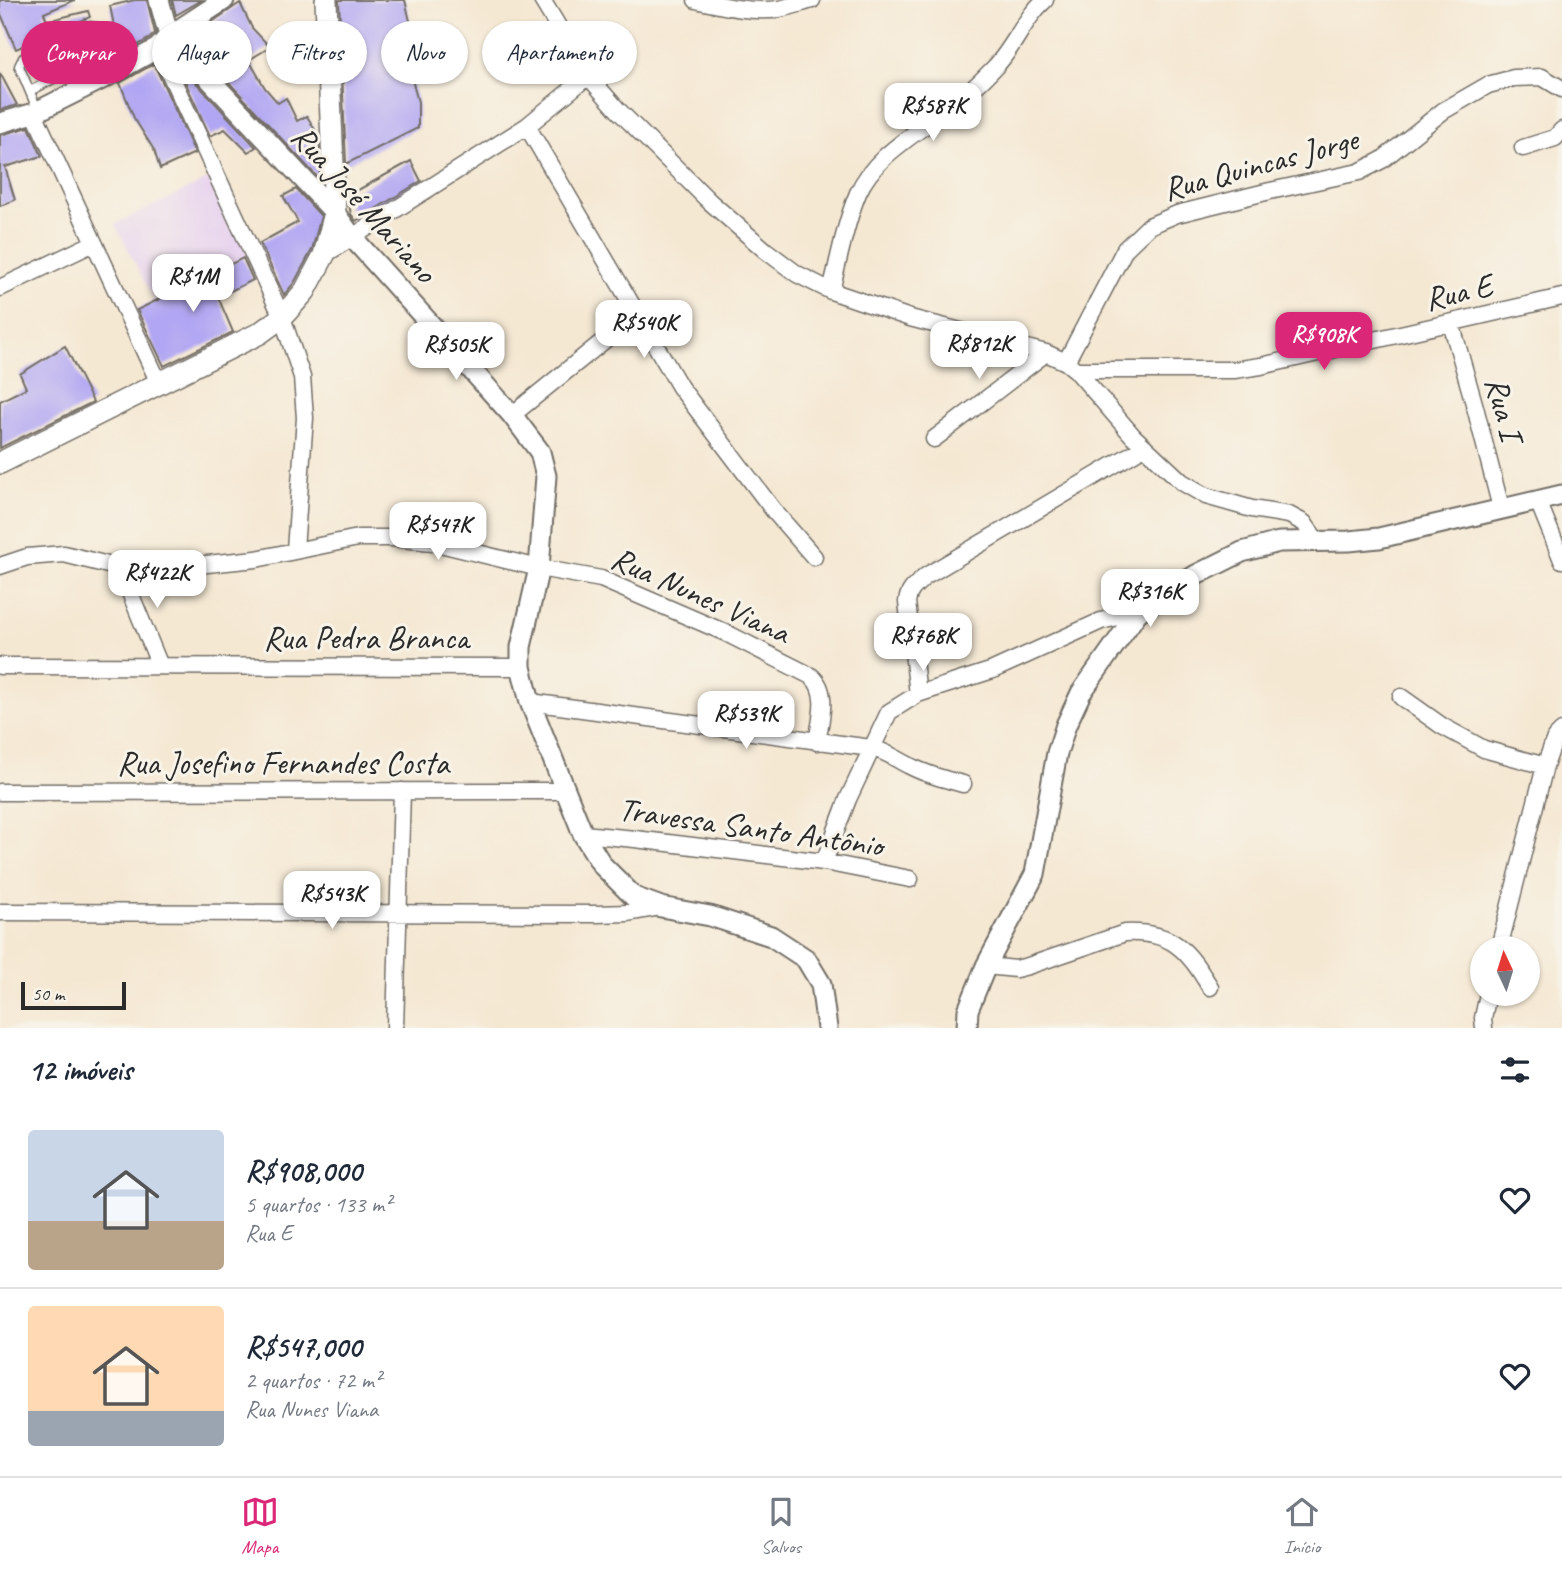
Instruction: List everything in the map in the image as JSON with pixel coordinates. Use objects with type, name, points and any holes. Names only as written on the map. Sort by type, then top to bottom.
[{"type":"main road","points":[[0,463],[260,333],[282,317],[305,291],[324,256],[335,214],[326,0]]},
{"type":"street","name":"Rua José Mariano","points":[[159,0],[161,21]]},
{"type":"street","points":[[194,21],[224,0]]},
{"type":"street","points":[[542,0],[555,21]]},
{"type":"street","points":[[696,0],[733,8],[759,9],[779,9],[812,0]]},
{"type":"street","points":[[831,291],[858,192],[873,170],[891,152],[949,108],[995,67],[1020,35],[1037,3]]},
{"type":"street","name":"Rua Quincas Jorge","points":[[1071,366],[1125,249],[1149,226],[1177,214],[1359,172],[1382,160],[1443,111],[1489,85],[1514,78],[1542,77],[1562,89]]},
{"type":"street","points":[[0,122],[36,112],[91,84]]},
{"type":"street","points":[[176,84],[282,317],[302,377],[305,418],[295,549]]},
{"type":"street","name":"Rua José Mariano","points":[[213,84],[335,214],[352,237],[512,415],[540,452],[546,476],[539,568],[521,647],[521,667],[530,702],[583,834],[602,865],[634,897],[661,907],[710,916],[771,936],[806,959],[821,984],[827,1028]]},
{"type":"street","points":[[324,256],[527,126],[578,84]]},
{"type":"street","points":[[595,84],[718,210],[797,274],[831,291],[910,318],[1046,354],[1071,366],[1144,447],[1191,489],[1252,509],[1289,515],[1304,523],[1316,540]]},
{"type":"street","points":[[36,112],[159,383]]},
{"type":"street","points":[[527,126],[680,387],[774,511],[814,557]]},
{"type":"street","points":[[1523,148],[1555,138],[1562,130]]},
{"type":"street","points":[[0,288],[94,243]]},
{"type":"street","name":"Rua E","points":[[1071,366],[1234,370],[1562,297]]},
{"type":"street","points":[[512,415],[638,313]]},
{"type":"street","name":"Rua I","points":[[1451,323],[1501,508]]},
{"type":"street","points":[[934,439],[1046,354]]},
{"type":"street","points":[[918,694],[907,602],[908,594],[914,587],[926,576],[1144,447]]},
{"type":"street","points":[[824,862],[871,748],[889,712],[918,694],[993,670],[1101,621],[1138,612],[1196,575],[1242,552],[1279,542],[1379,538],[1562,495]]},
{"type":"street","points":[[1538,501],[1562,560]]},
{"type":"street","name":"Rua Nunes Viana","points":[[0,566],[27,557],[64,554],[120,568],[148,569],[256,559],[358,538],[432,542],[539,568],[601,579],[726,633],[811,676],[821,689],[817,742]]},
{"type":"street","points":[[120,568],[160,666]]},
{"type":"street","points":[[967,1028],[968,1010],[986,966],[1035,874],[1057,753],[1066,725],[1081,693],[1138,612]]},
{"type":"street","name":"Rua Pedra Branca","points":[[0,666],[521,667]]},
{"type":"street","points":[[1401,697],[1442,726],[1484,749],[1545,766]]},
{"type":"street","points":[[530,702],[871,748],[886,751],[933,776],[962,784]]},
{"type":"street","points":[[1502,936],[1545,766],[1555,738],[1562,731]]},
{"type":"street","points":[[395,1028],[402,791]]},
{"type":"street","name":"Rua Josefino Fernandes Costa","points":[[0,792],[566,791]]},
{"type":"street","name":"Travessa Santo Antônio","points":[[583,834],[824,862],[910,879]]},
{"type":"street","points":[[0,912],[597,914],[628,913],[661,907]]},
{"type":"street","points":[[986,966],[1016,969],[1125,933],[1144,932],[1162,936],[1178,945],[1192,958],[1210,987]]},
{"type":"street","points":[[1484,1028],[1486,1006]]},
{"type":"lane","points":[[27,84],[36,112]]},
{"type":"lane","points":[[30,91],[43,84]]},
{"type":"shaded area","points":[[211,178],[249,255],[154,300],[115,224]]},
{"type":"building","points":[[0,0],[75,0],[44,13],[47,21],[21,21],[21,47],[16,49],[0,12]]},
{"type":"building","points":[[147,0],[152,21],[152,36],[138,45],[138,21],[113,21],[110,6]]},
{"type":"building","points":[[172,0],[202,0],[176,15]]},
{"type":"building","points":[[339,0],[405,0],[410,21],[381,21],[381,84],[413,84],[418,102],[418,128],[346,164],[343,84],[367,84],[367,21],[340,21]]},
{"type":"building","points":[[240,3],[249,21],[214,21]]},
{"type":"building","points":[[88,11],[90,17],[81,21],[47,21]]},
{"type":"building","points":[[252,28],[266,43],[266,49],[252,58]]},
{"type":"building","points":[[152,65],[152,84],[163,84],[195,153],[160,169],[154,150],[134,118],[120,84],[138,84],[138,73]]},
{"type":"building","points":[[252,65],[265,88],[278,103],[286,98],[297,121],[307,116],[319,137],[320,180],[230,84],[252,84]]},
{"type":"building","points":[[0,73],[17,105],[0,110]]},
{"type":"building","points":[[186,84],[197,84],[256,147],[248,152],[225,129],[210,136]]},
{"type":"building","points":[[29,127],[42,156],[5,167],[15,200],[0,206],[0,135]]},
{"type":"building","points":[[411,161],[421,181],[356,221],[351,214],[347,196]]},
{"type":"building","points":[[296,189],[321,216],[312,250],[294,283],[284,295],[260,243],[298,222],[283,196]]},
{"type":"building","points":[[243,258],[253,280],[218,297],[233,332],[164,366],[137,310]]},
{"type":"building","points":[[65,346],[93,402],[0,448],[0,401],[26,388],[20,374]]}]
